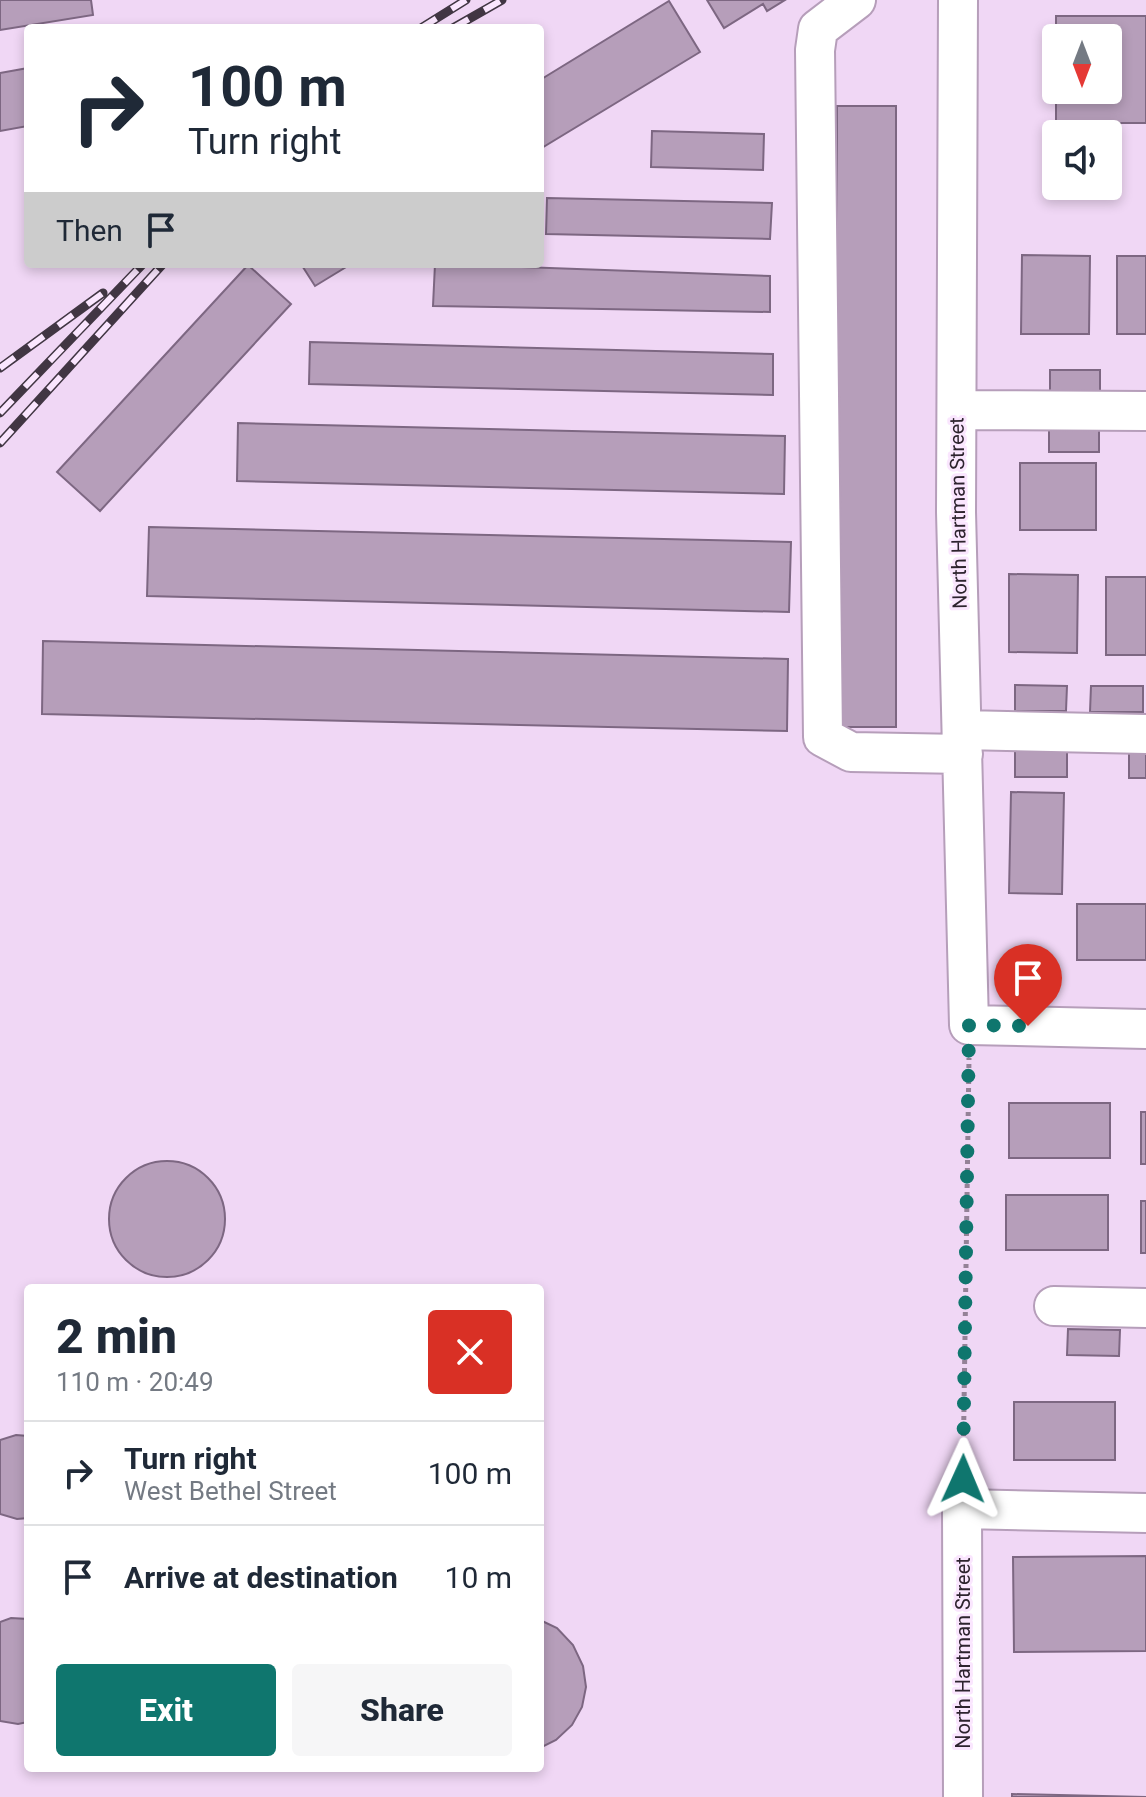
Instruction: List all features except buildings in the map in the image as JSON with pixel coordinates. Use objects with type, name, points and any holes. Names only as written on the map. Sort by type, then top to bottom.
[{"type":"street","points":[[856,0],[818,29],[815,50],[823,737],[851,752],[963,742],[1146,734]]},
{"type":"street","name":"North Hartman Street","points":[[958,0],[956,512],[969,1025]]},
{"type":"street","points":[[957,410],[1146,411]]},
{"type":"street","points":[[969,1025],[1146,1029]]},
{"type":"street","points":[[1054,1306],[1146,1308]]},
{"type":"street","points":[[962,1509],[1146,1513]]},
{"type":"street","name":"North Hartman Street","points":[[962,1509],[963,1797]]},
{"type":"path","points":[[962,1509],[969,1025]]},
{"type":"railway","points":[[427,24],[466,0]]},
{"type":"railway","points":[[460,24],[502,0]]},
{"type":"railway","points":[[0,413],[139,268]]},
{"type":"railway","points":[[0,443],[159,268]]},
{"type":"railway","points":[[0,368],[103,293]]},
{"type":"route","points":[[963,1479],[969,1025],[1028,1026]]}]
